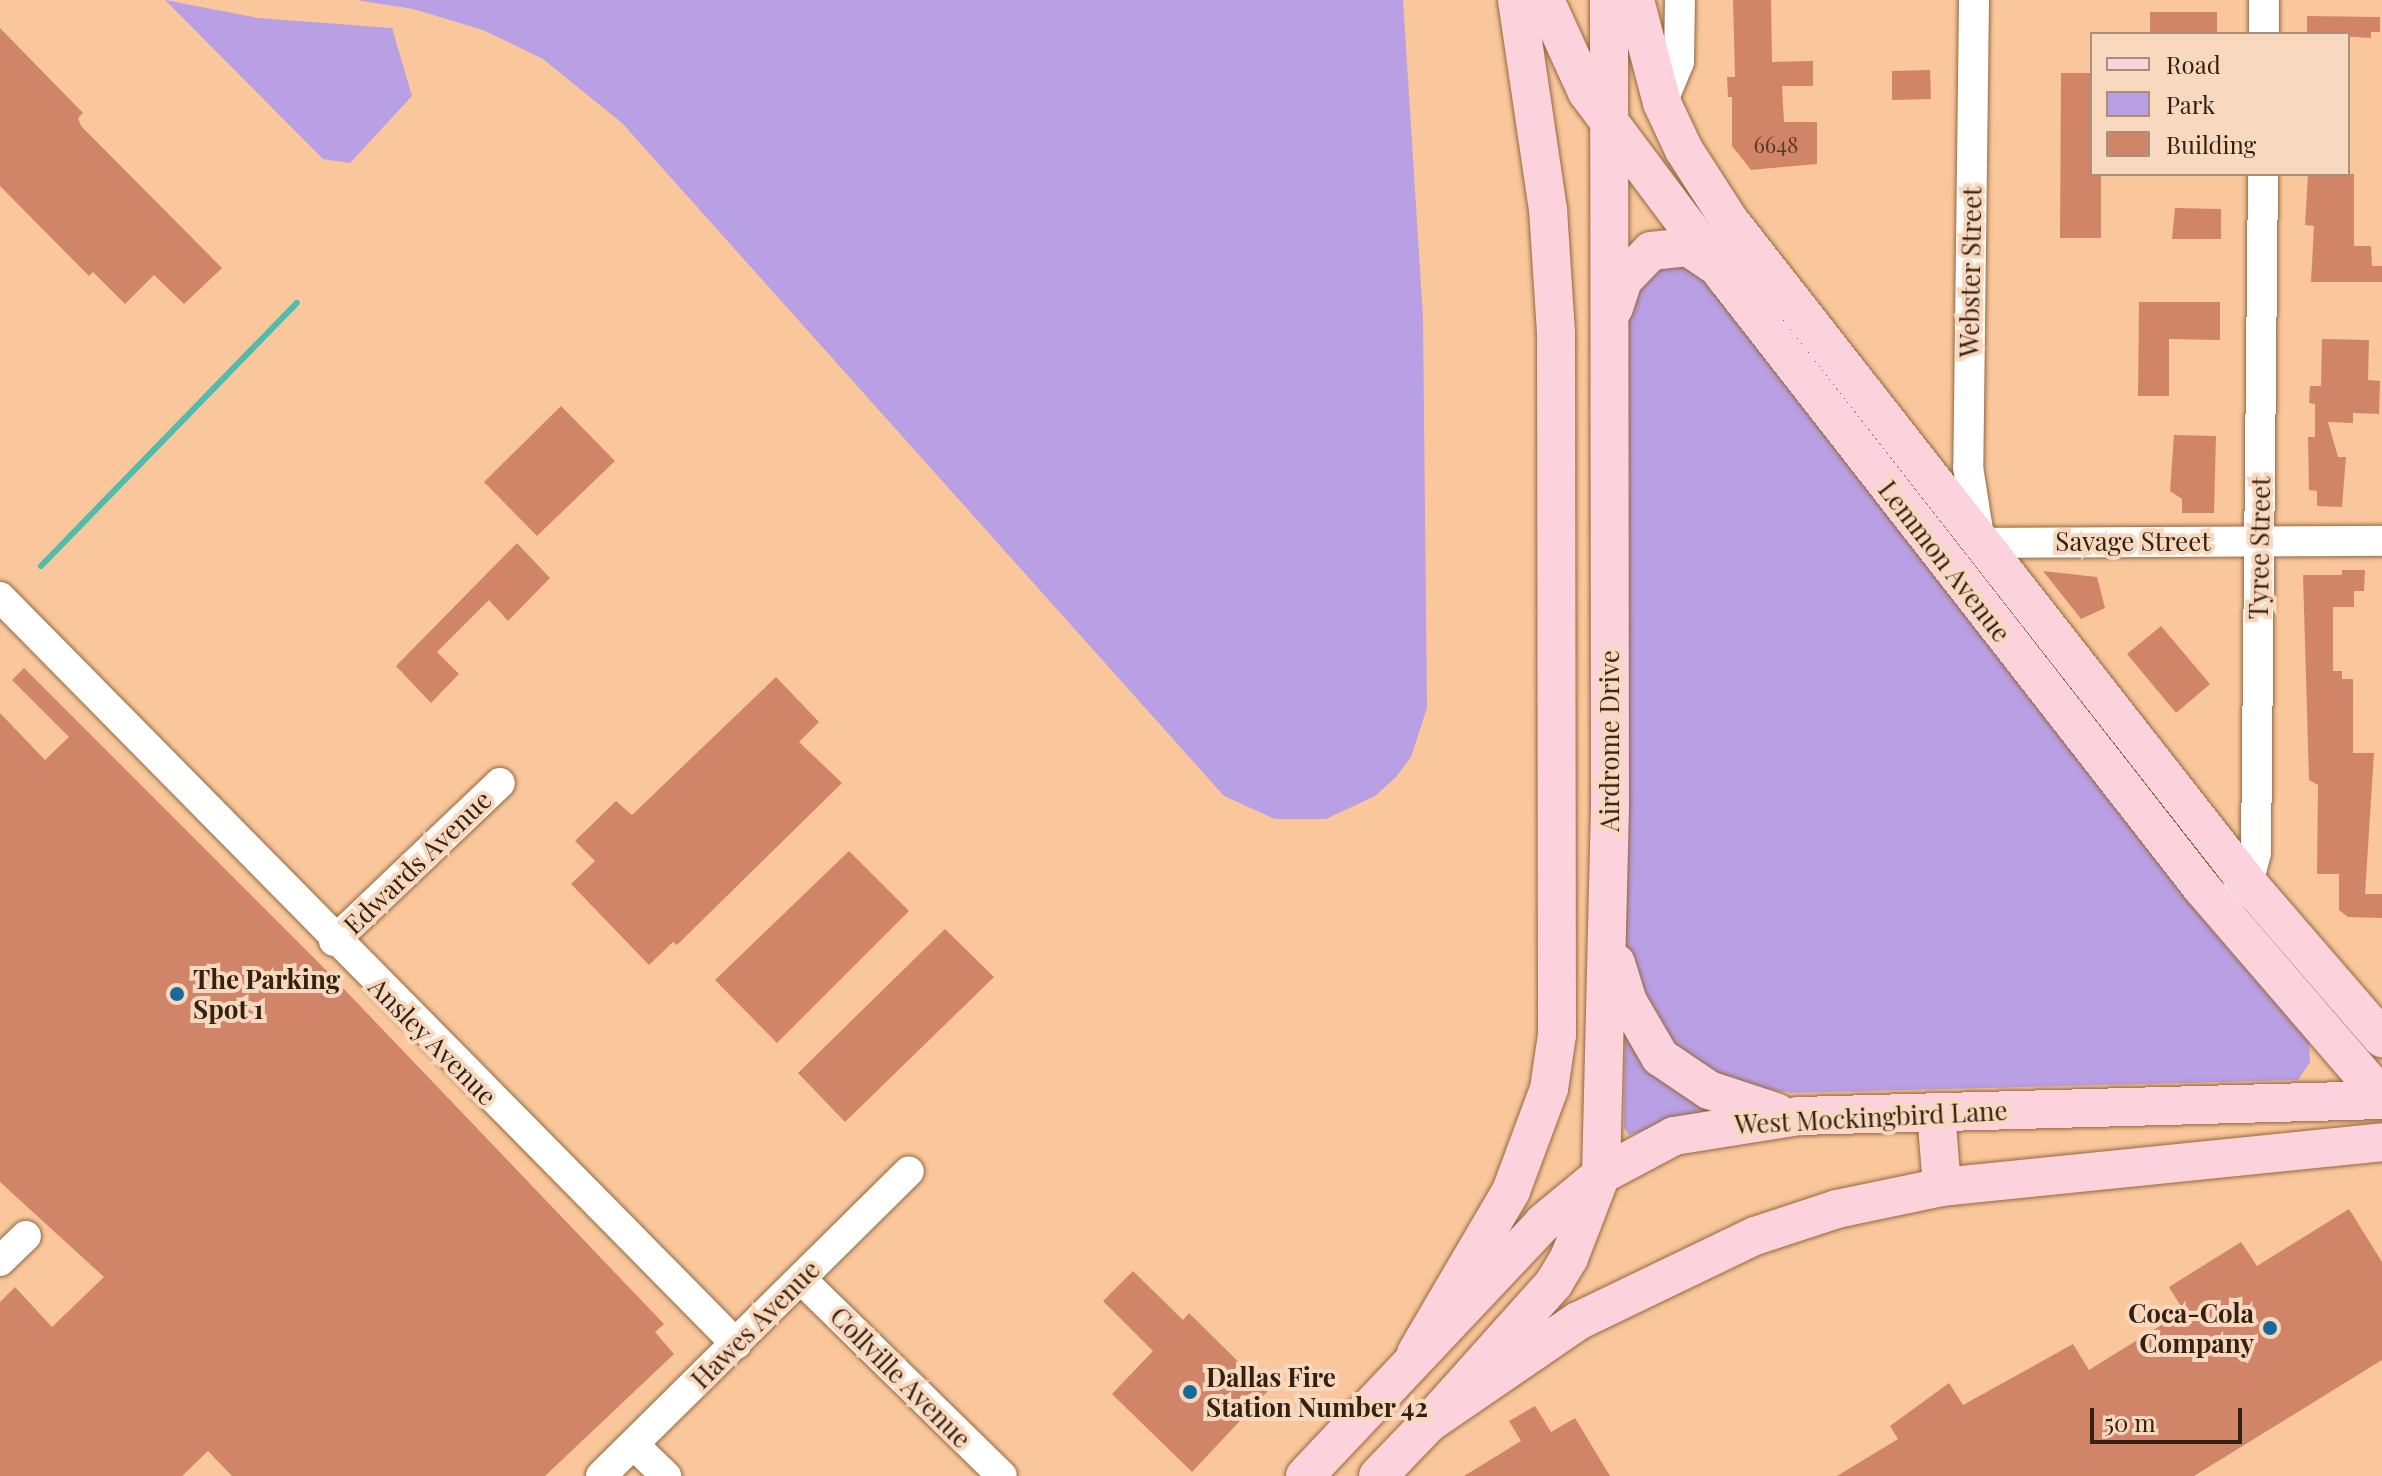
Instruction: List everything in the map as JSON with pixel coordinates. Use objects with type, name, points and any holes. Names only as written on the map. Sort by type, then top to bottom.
[{"type":"main road","name":"Airdrome Drive","points":[[1416,1353],[1516,1178],[1549,1089],[1557,1035],[1556,333],[1548,210],[1517,0]]},
{"type":"main road","name":"Lemmon Avenue","points":[[1545,0],[1573,66],[1609,124],[1727,279],[1950,569],[2221,910],[2382,1099]]},
{"type":"main road","name":"Airdrome Drive","points":[[1429,1423],[1554,1283],[1569,1258],[1601,1175],[1608,936],[1609,0]]},
{"type":"main road","name":"Lemmon Avenue","points":[[1635,0],[1662,103],[1684,150],[1729,220],[2248,883],[2382,1038]]},
{"type":"main road","points":[[1608,326],[1623,280],[1651,251],[1688,247],[1727,279]]},
{"type":"main road","points":[[1950,569],[1980,543]]},
{"type":"main road","points":[[1608,936],[1627,1000],[1660,1057],[1709,1090],[1799,1116]]},
{"type":"main road","points":[[2255,1100],[2311,1082],[2323,1067],[2320,1025]]},
{"type":"main road","name":"West Mockingbird Lane","points":[[1321,1470],[1416,1353],[1543,1223],[1601,1175],[1674,1136],[1799,1116],[2255,1100],[2382,1099]]},
{"type":"main road","points":[[1936,1112],[1942,1187]]},
{"type":"main road","points":[[1378,1476],[1429,1423],[1578,1321],[1658,1279],[1755,1236],[1823,1214],[1942,1187],[2382,1142]]},
{"type":"street","points":[[1662,103],[1679,62],[1680,0]]},
{"type":"street","name":"Webster Street","points":[[1974,0],[1968,467],[1980,543]]},
{"type":"street","points":[[2264,0],[2264,32]]},
{"type":"street","name":"Tyree Street","points":[[2248,883],[2256,853],[2263,176]]},
{"type":"street","name":"Savage Street","points":[[1980,543],[2382,541]]},
{"type":"street","name":"Ansley Avenue","points":[[0,597],[334,941],[736,1344]]},
{"type":"street","name":"Edwards Avenue","points":[[334,941],[500,783]]},
{"type":"street","points":[[2221,910],[2248,883]]},
{"type":"street","name":"Hawes Avenue","points":[[601,1476],[909,1171]]},
{"type":"street","points":[[0,1261],[26,1236]]},
{"type":"street","name":"Collville Avenue","points":[[801,1279],[1002,1476]]},
{"type":"street","points":[[634,1445],[666,1476]]},
{"type":"green space","points":[[165,0],[258,18],[392,28],[412,96],[350,163],[323,159]]},
{"type":"green space","points":[[356,0],[1403,0],[1423,317],[1427,708],[1411,757],[1396,777],[1375,796],[1326,819],[1275,819],[1224,796],[622,123],[543,59],[483,30],[413,9]]},
{"type":"green space","points":[[1685,262],[1706,277],[2309,1040],[2310,1062],[2298,1080],[1791,1093],[1732,1083],[1677,1049],[1642,1003],[1625,944],[1625,290],[1641,268]]},
{"type":"green space","points":[[1625,1034],[1715,1108],[1629,1135],[1624,1128]]},
{"type":"building","points":[[1733,0],[1771,0],[1772,62],[1813,61],[1813,86],[1782,86],[1784,122],[1817,122],[1817,164],[1751,170],[1732,146],[1732,97],[1728,97],[1727,77],[1735,77]]},
{"type":"building","points":[[2150,12],[2217,12],[2217,32],[2150,32]]},
{"type":"building","points":[[2307,16],[2380,17],[2380,32],[2371,32],[2371,38],[2350,37],[2350,32],[2307,32]]},
{"type":"building","points":[[0,28],[83,113],[78,118],[81,126],[222,268],[184,304],[154,275],[125,304],[93,272],[89,276],[0,186]]},
{"type":"building","points":[[1930,70],[1931,99],[1892,100],[1892,71]]},
{"type":"building","points":[[2061,73],[2090,73],[2090,176],[2101,176],[2101,238],[2060,238]]},
{"type":"building","points":[[2354,174],[2354,246],[2371,246],[2372,266],[2382,266],[2382,282],[2311,282],[2314,226],[2305,225],[2308,176]]},
{"type":"building","points":[[2175,208],[2221,209],[2221,239],[2172,239]]},
{"type":"building","points":[[2139,302],[2220,302],[2220,340],[2169,339],[2169,396],[2138,396]]},
{"type":"building","points":[[2322,339],[2369,340],[2368,380],[2380,381],[2379,414],[2353,413],[2353,423],[2328,422],[2338,457],[2346,457],[2342,507],[2317,506],[2317,491],[2309,490],[2308,437],[2315,437],[2315,404],[2309,403],[2310,386],[2321,386]]},
{"type":"building","points":[[561,406],[615,461],[537,536],[484,482]]},
{"type":"building","points":[[2174,435],[2216,436],[2214,513],[2182,513],[2182,499],[2170,491]]},
{"type":"building","points":[[517,543],[550,578],[508,621],[489,600],[437,652],[459,674],[431,703],[396,666]]},
{"type":"building","points":[[2342,570],[2365,570],[2364,591],[2354,591],[2354,607],[2333,607],[2333,671],[2342,671],[2342,679],[2353,679],[2353,753],[2374,753],[2365,894],[2382,894],[2382,918],[2348,917],[2339,910],[2339,874],[2317,874],[2318,785],[2309,780],[2303,575],[2342,575]]},
{"type":"building","points":[[2043,571],[2097,577],[2105,608],[2081,619]]},
{"type":"building","points":[[2161,626],[2210,684],[2176,713],[2127,654]]},
{"type":"building","name":"The Parking Spot 1","points":[[24,668],[321,965],[664,1324],[655,1332],[674,1354],[545,1476],[232,1476],[208,1451],[182,1476],[0,1476],[0,1302],[15,1287],[52,1327],[104,1277],[0,1182],[0,713],[45,760],[69,737],[12,680]]},
{"type":"building","points":[[776,677],[819,722],[799,742],[842,783],[677,945],[673,942],[649,965],[571,884],[595,861],[575,841],[616,801],[632,815]]},
{"type":"building","points":[[849,851],[909,911],[777,1043],[715,980]]},
{"type":"building","points":[[945,929],[994,977],[845,1122],[798,1073]]},
{"type":"building","name":"Coca-Cola Company","points":[[2349,1209],[2382,1262],[2382,1360],[2194,1476],[1837,1476],[1898,1439],[1890,1426],[1949,1383],[1963,1405],[2073,1344],[2089,1370],[2184,1311],[2169,1287],[2241,1242],[2257,1266]]},
{"type":"building","name":"Dallas Fire Station Number 42","points":[[1133,1271],[1183,1320],[1189,1313],[1268,1391],[1192,1472],[1112,1394],[1153,1351],[1103,1301]]},
{"type":"building","points":[[1535,1406],[1551,1432],[1575,1418],[1610,1476],[1464,1476],[1521,1441],[1509,1421]]},
{"type":"waterway","points":[[41,566],[297,303]]},
{"type":"place","name":"The Parking Spot 1","points":[[177,994]]},
{"type":"place","name":"Coca-Cola Company","points":[[2270,1328]]},
{"type":"place","name":"Dallas Fire Station Number 42","points":[[1190,1392]]}]
